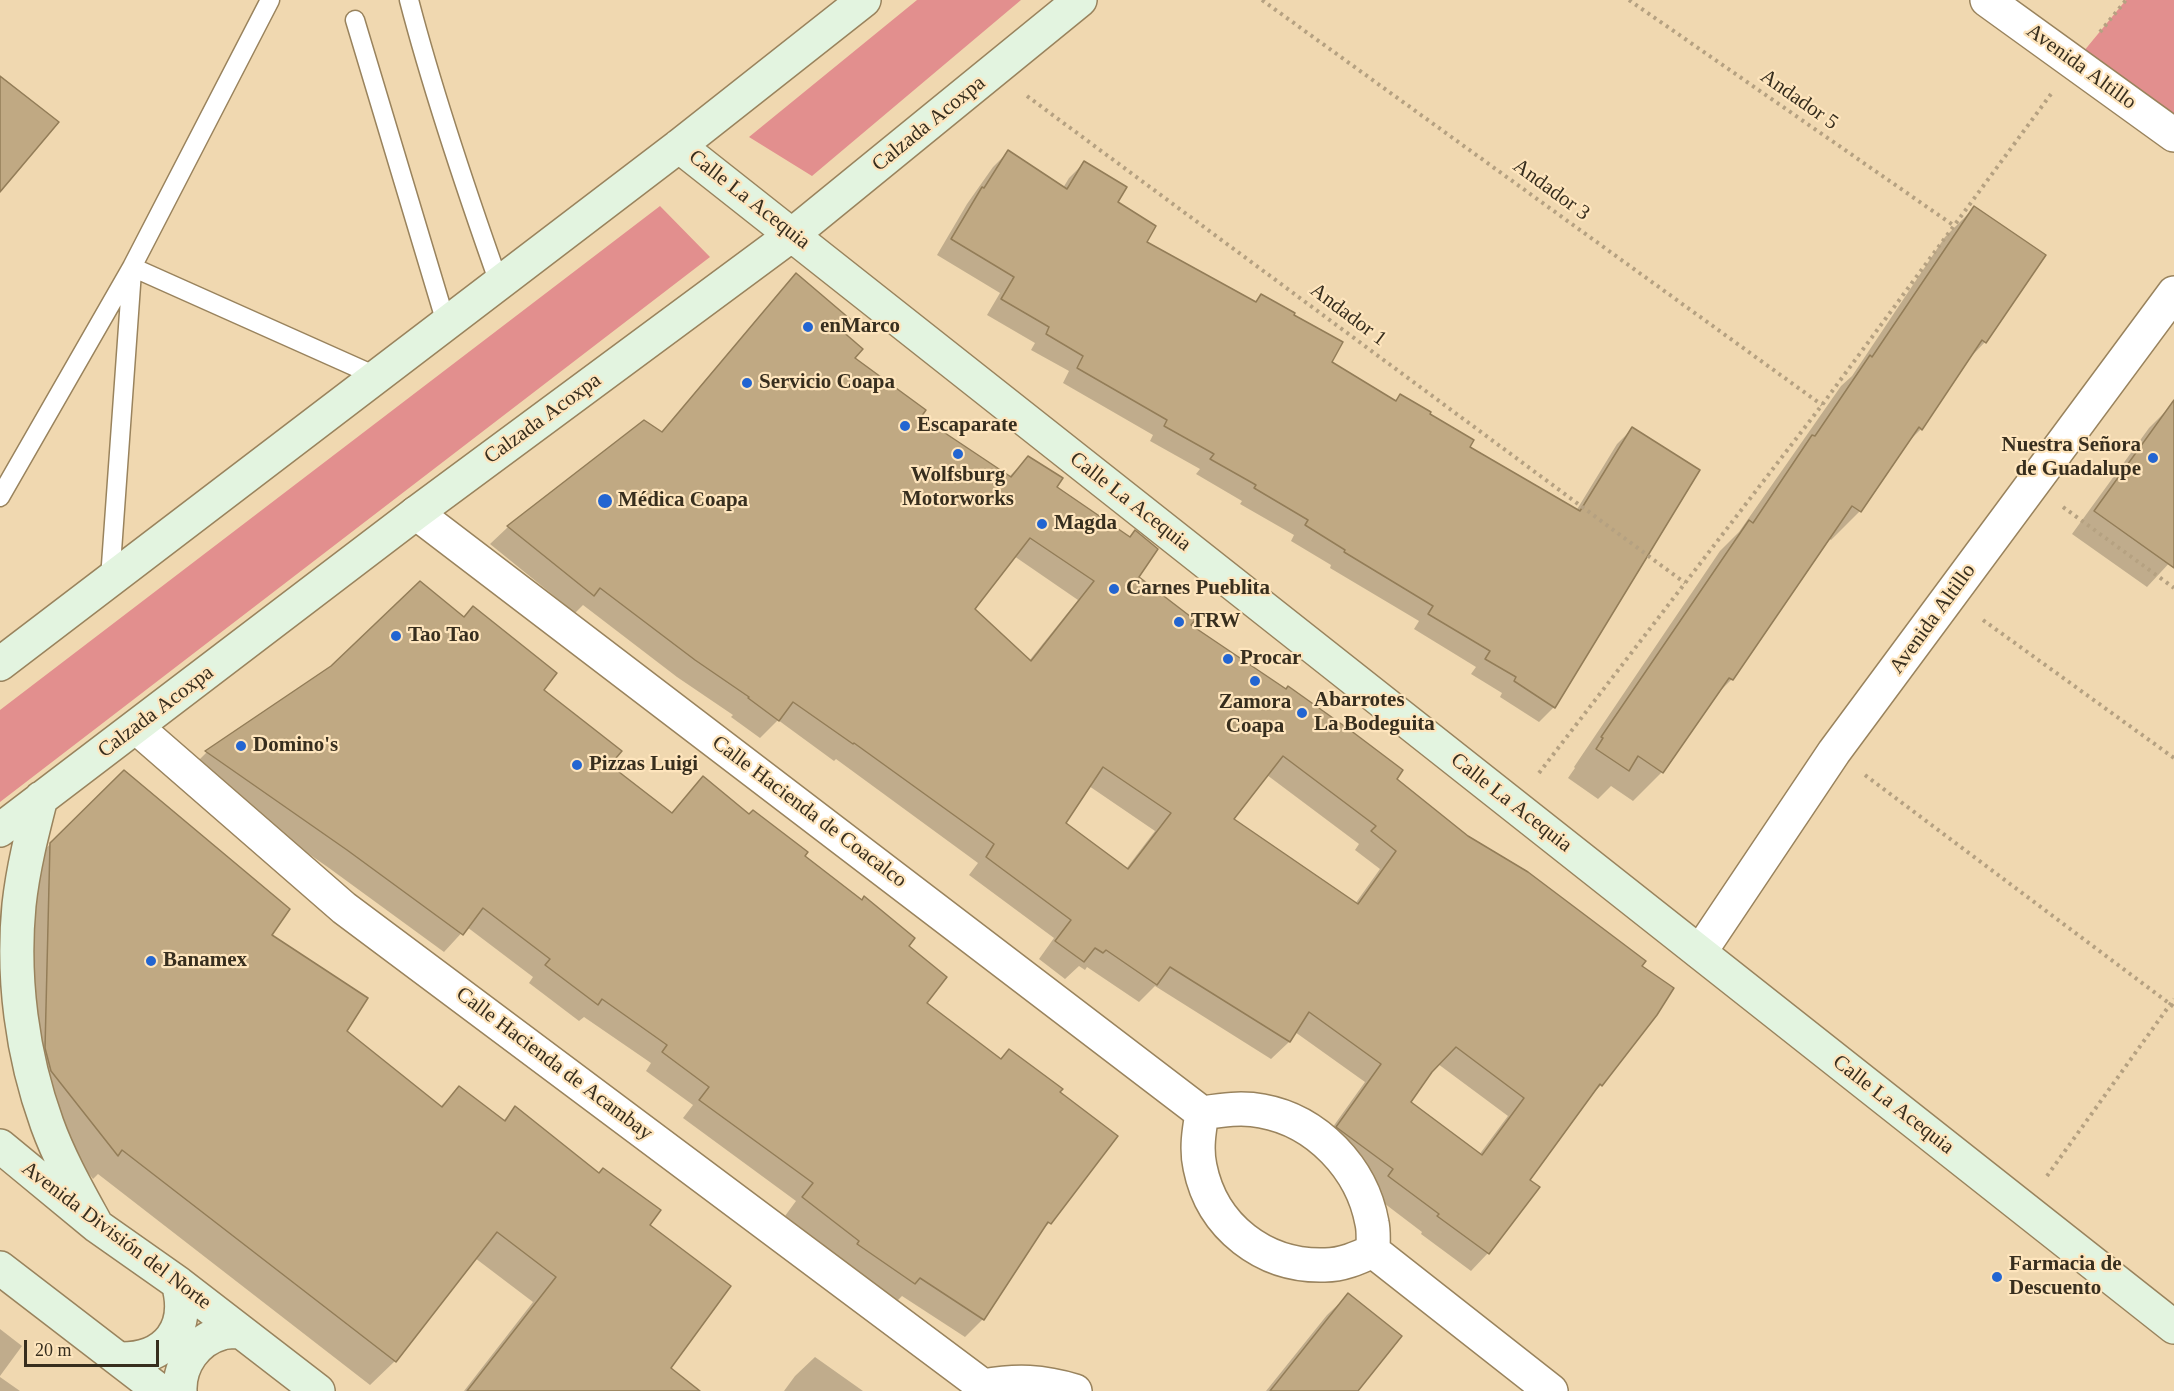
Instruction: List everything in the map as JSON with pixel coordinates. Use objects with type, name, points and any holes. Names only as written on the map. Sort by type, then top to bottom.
[{"type":"main road","points":[[0,664],[679,146],[864,0]]},
{"type":"main road","name":"Calzada Acoxpa","points":[[0,830],[416,513],[793,234],[1080,0]]},
{"type":"main road","name":"Calle La Acequia","points":[[679,146],[2174,1327]]},
{"type":"main road","points":[[41,798],[27,851],[19,905],[17,960],[21,1015],[31,1071],[47,1124],[69,1176],[97,1226]]},
{"type":"main road","name":"Avenida División del Norte","points":[[0,1146],[97,1226],[178,1283],[318,1391]]},
{"type":"main road","points":[[0,1268],[160,1391]]},
{"type":"main road","points":[[121,1359],[136,1359],[150,1355],[173,1337],[180,1324],[183,1311],[178,1283]]},
{"type":"main road","points":[[180,1391],[179,1380],[192,1352],[206,1340],[223,1332],[242,1332]]},
{"type":"street","name":"Avenida Altillo","points":[[1987,0],[2174,135]]},
{"type":"street","name":"Avenida Altillo","points":[[1700,952],[1834,752],[2174,293]]},
{"type":"street","name":"Calle Hacienda de Coacalco","points":[[416,513],[1202,1113]]},
{"type":"street","name":"Calle Hacienda de Acambay","points":[[136,727],[344,908],[984,1388],[1014,1381],[1044,1383],[1075,1391]]},
{"type":"street","points":[[1373,1251],[1351,1261],[1335,1264],[1303,1264],[1279,1259],[1257,1249],[1238,1236],[1220,1215],[1207,1192],[1199,1166],[1197,1139],[1202,1113],[1232,1108],[1262,1111],[1291,1120],[1317,1134],[1337,1152],[1361,1190],[1372,1224],[1373,1251],[1551,1391]]},
{"type":"lane","points":[[0,497],[132,267],[270,0]]},
{"type":"lane","points":[[409,0],[463,184],[499,283]]},
{"type":"lane","points":[[355,20],[446,323]]},
{"type":"lane","points":[[132,267],[376,376]]},
{"type":"lane","points":[[110,579],[132,267]]},
{"type":"path","name":"Andador 3","points":[[1262,0],[1822,405]]},
{"type":"path","name":"Andador 5","points":[[1629,0],[1953,225]]},
{"type":"path","points":[[1514,805],[1822,405],[2074,63],[2126,0]]},
{"type":"path","name":"Andador 1","points":[[994,72],[1684,583]]},
{"type":"path","points":[[2031,484],[2174,588]]},
{"type":"path","points":[[1950,597],[2174,758]]},
{"type":"path","points":[[1834,752],[2172,1006]]},
{"type":"path","points":[[2024,1208],[2172,1006],[2174,999]]},
{"type":"shaded area","points":[[917,0],[1021,0],[812,176],[749,137]]},
{"type":"shaded area","points":[[2126,0],[2174,0],[2174,135],[2074,63]]},
{"type":"shaded area","points":[[660,206],[710,257],[0,802],[0,710]]},
{"type":"building","points":[[0,76],[59,122],[0,192]]},
{"type":"building","points":[[1008,150],[1067,189],[1084,161],[1127,187],[1118,202],[1156,226],[1147,242],[1256,302],[1261,294],[1343,342],[1332,362],[1396,401],[1400,394],[1431,412],[1430,414],[1474,440],[1470,447],[1580,511],[1632,427],[1700,470],[1555,708],[1514,681],[1516,677],[1485,659],[1490,651],[1428,614],[1433,606],[1344,552],[1345,550],[1305,525],[1308,520],[1254,488],[1256,485],[1210,459],[1214,454],[1164,426],[1167,420],[1077,368],[1083,356],[1046,334],[1049,327],[1001,299],[1014,277],[951,239],[982,187],[984,188]]},
{"type":"building","points":[[1974,206],[2046,255],[1986,343],[1982,340],[1922,430],[1919,427],[1861,512],[1852,506],[1733,680],[1729,678],[1663,773],[1638,756],[1629,771],[1596,749],[1603,738],[1601,737],[1749,520],[1753,523],[1812,435],[1815,436],[1870,355],[1872,357]]},
{"type":"building","points":[[796,273],[850,319],[841,330],[863,349],[855,358],[926,410],[921,417],[1011,477],[1028,456],[1063,478],[1057,487],[1130,537],[1135,530],[1158,549],[1139,577],[1195,620],[1191,625],[1286,689],[1288,686],[1354,733],[1403,770],[1397,779],[1468,836],[1528,872],[1646,961],[1642,966],[1674,988],[1657,1015],[1602,1086],[1600,1084],[1530,1180],[1540,1187],[1489,1254],[1388,1176],[1393,1169],[1336,1127],[1381,1064],[1309,1012],[1290,1042],[1170,967],[1157,985],[1106,950],[1103,953],[1095,948],[1084,962],[1055,941],[1071,920],[986,857],[994,844],[793,702],[779,721],[600,588],[594,596],[507,526],[644,420],[662,432]],"holes":[[[1030,538],[1094,581],[1031,661],[975,609]],[[1283,756],[1376,826],[1371,831],[1396,851],[1358,904],[1234,819]],[[1103,767],[1171,813],[1128,869],[1066,823]],[[1456,1047],[1524,1098],[1482,1155],[1411,1102],[1432,1072]]]},
{"type":"building","name":"Nuestra Señora de Guadalupe","points":[[2174,400],[2174,568],[2094,511]]},
{"type":"building","points":[[420,581],[464,617],[473,606],[557,673],[544,690],[622,751],[610,765],[672,813],[703,776],[749,814],[753,810],[808,852],[805,856],[862,900],[864,896],[915,938],[909,946],[947,977],[927,1003],[1001,1059],[1009,1049],[1063,1089],[1060,1092],[1118,1136],[1051,1224],[1048,1222],[984,1320],[920,1278],[915,1284],[857,1244],[859,1241],[802,1197],[813,1183],[699,1100],[709,1087],[662,1052],[667,1045],[602,999],[598,1005],[545,965],[550,959],[483,908],[463,935],[347,850],[205,751],[331,666]]},
{"type":"building","points":[[124,770],[290,909],[272,935],[368,998],[347,1031],[442,1107],[459,1086],[505,1121],[515,1106],[599,1173],[603,1168],[661,1210],[650,1225],[731,1286],[671,1368],[700,1391],[467,1391],[556,1277],[497,1232],[396,1362],[122,1150],[118,1156],[51,1071],[45,1048],[50,843]]},
{"type":"building","points":[[1348,1293],[1402,1336],[1358,1391],[1270,1391]]},
{"type":"place","name":"enMarco","points":[[808,327]]},
{"type":"place","name":"Servicio Coapa","points":[[747,383]]},
{"type":"place","name":"Escaparate","points":[[905,426]]},
{"type":"place","name":"Wolfsburg Motorworks","points":[[958,454]]},
{"type":"place","name":"Nuestra Señora de Guadalupe","points":[[2153,458]]},
{"type":"place","name":"Médica Coapa","points":[[605,501]]},
{"type":"place","name":"Magda","points":[[1042,524]]},
{"type":"place","name":"Carnes Pueblita","points":[[1114,589]]},
{"type":"place","name":"TRW","points":[[1179,622]]},
{"type":"place","name":"Tao Tao","points":[[396,636]]},
{"type":"place","name":"Procar","points":[[1228,659]]},
{"type":"place","name":"Zamora Coapa","points":[[1255,681]]},
{"type":"place","name":"Abarrotes La Bodeguita","points":[[1302,713]]},
{"type":"place","name":"Domino's","points":[[241,746]]},
{"type":"place","name":"Pizzas Luigi","points":[[577,765]]},
{"type":"place","name":"Banamex","points":[[151,961]]},
{"type":"place","name":"Farmacia de Descuento","points":[[1997,1277]]}]
